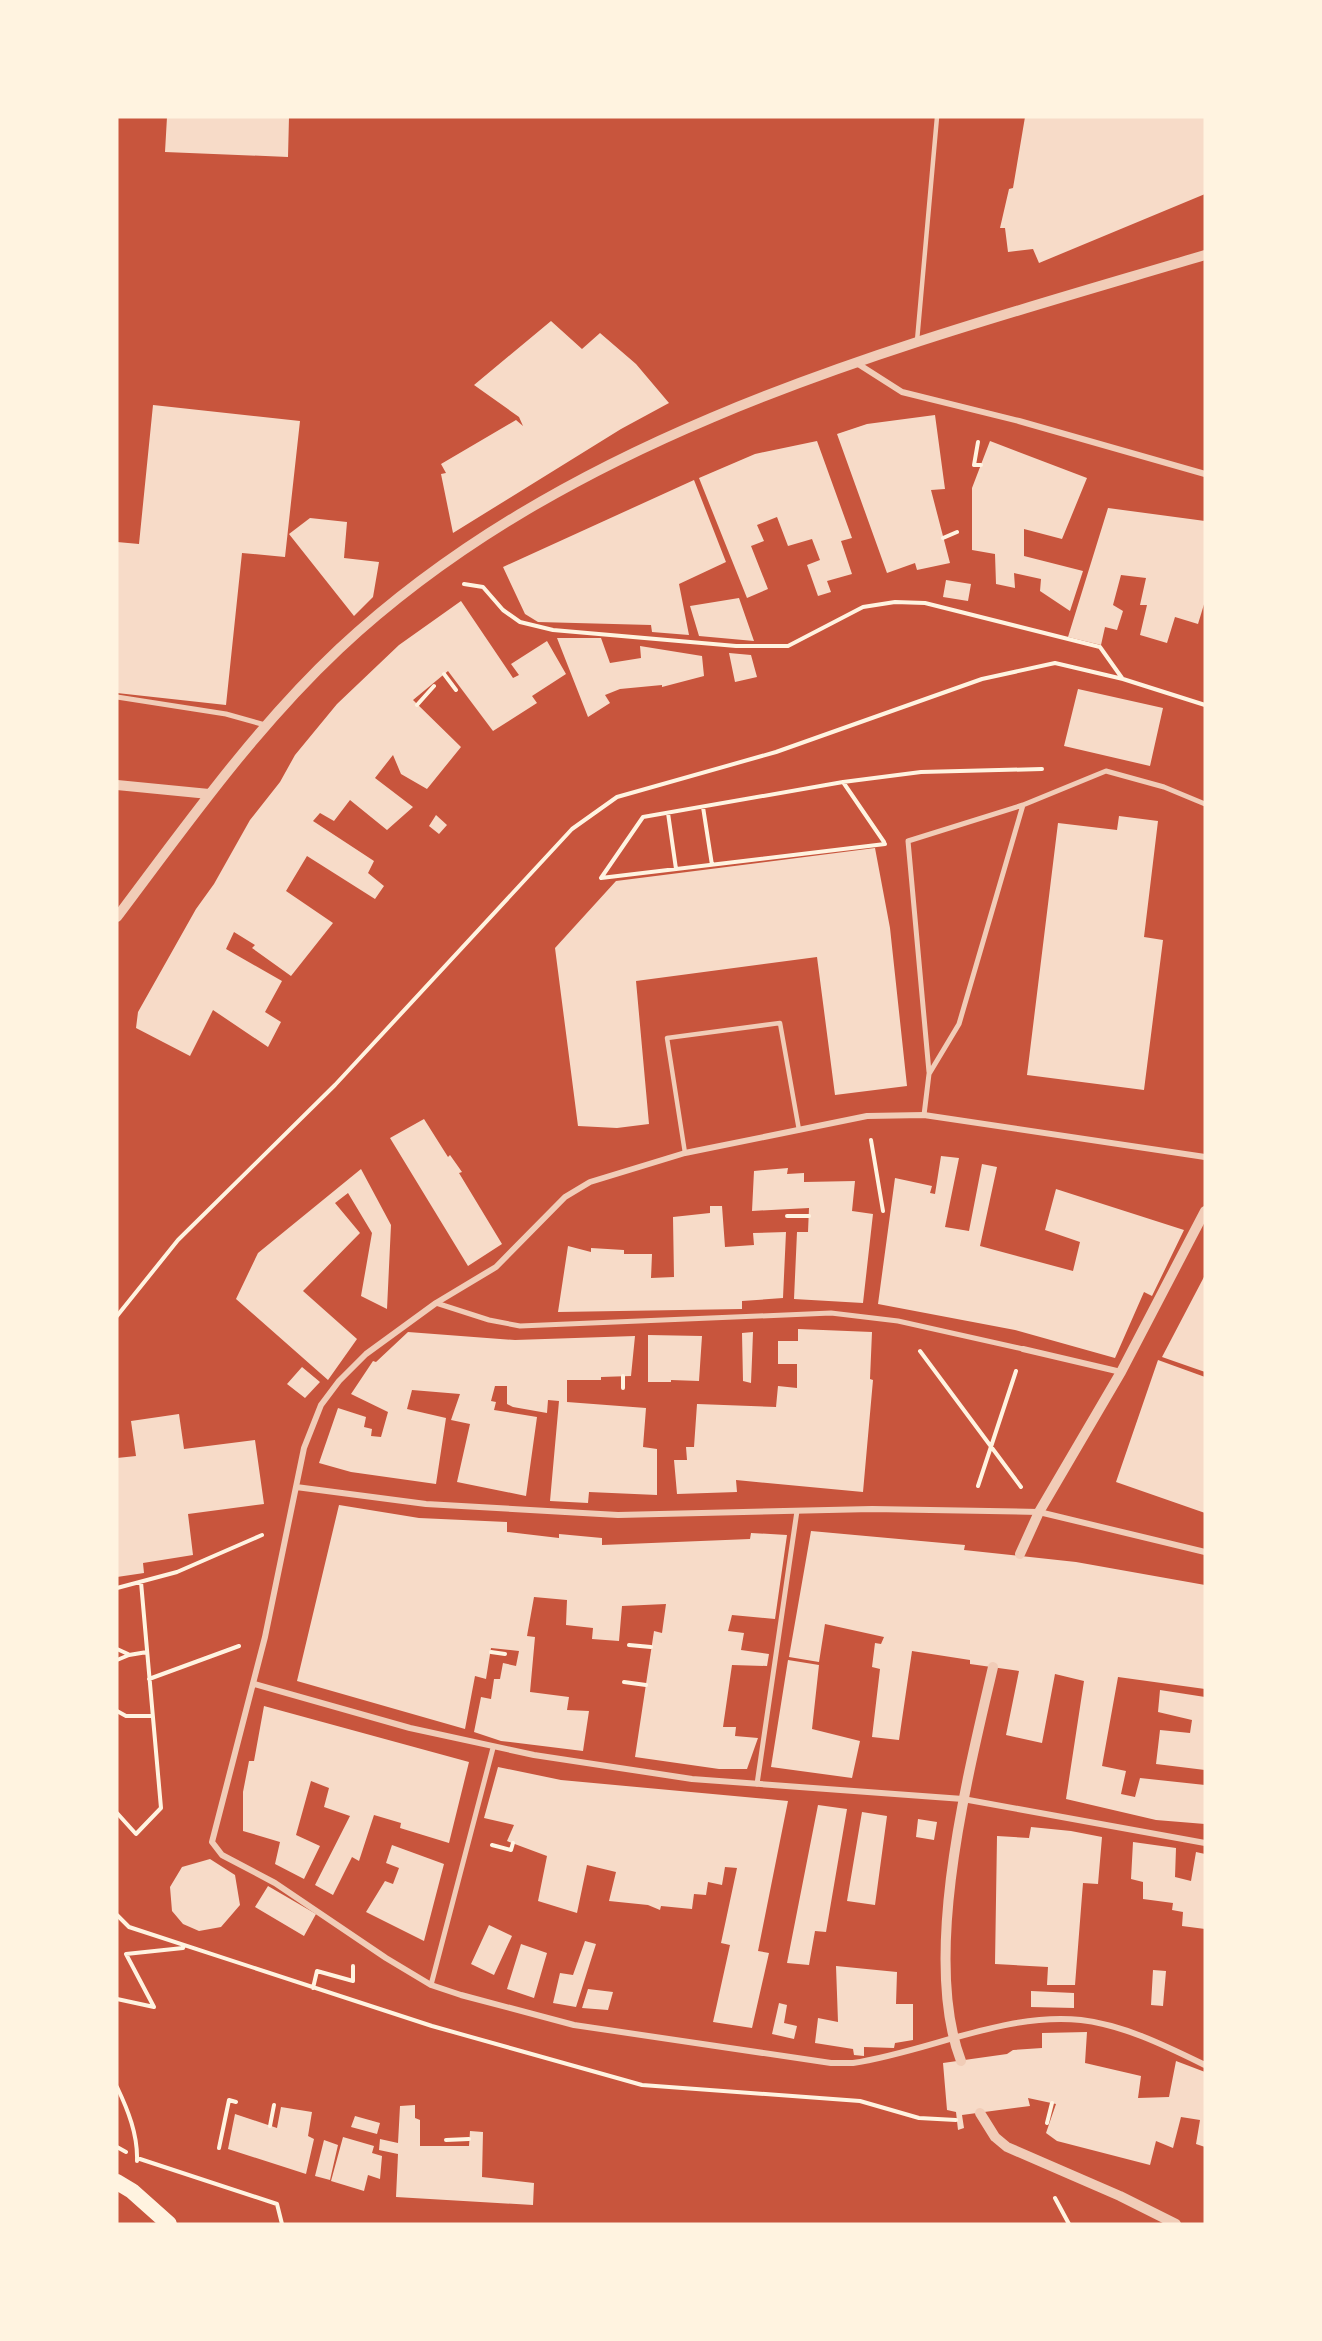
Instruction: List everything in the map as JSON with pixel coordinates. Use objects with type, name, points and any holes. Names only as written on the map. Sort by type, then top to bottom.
[{"type":"highway","points":[[117,2182],[132,2191],[169,2224]]},
{"type":"street","points":[[117,917],[209,794],[265,725],[339,649],[418,583],[511,520],[599,469],[683,430],[854,362],[1205,255]]},
{"type":"street","points":[[854,362],[902,392],[1019,421],[1205,474]]},
{"type":"street","points":[[117,697],[226,714],[265,725]]},
{"type":"street","points":[[924,1115],[929,1074],[908,841],[1023,805],[1106,771],[1164,787],[1205,804]]},
{"type":"street","points":[[117,785],[209,794]]},
{"type":"street","points":[[929,1074],[959,1024],[1023,805]]},
{"type":"street","points":[[1205,1157],[924,1115],[867,1116],[685,1153],[590,1182],[573,1192],[538,1222],[518,1248],[496,1267],[435,1303],[366,1354],[339,1381],[314,1418],[296,1487],[254,1684],[212,1842],[222,1855],[275,1883],[431,1985],[574,2025],[831,2063],[872,2061],[1000,2027],[1080,2020],[1112,2027],[1205,2065]]},
{"type":"street","points":[[1020,1554],[1039,1512],[1121,1372],[1205,1211]]},
{"type":"street","points":[[435,1303],[489,1320],[520,1326],[831,1313],[898,1321],[1121,1372]]},
{"type":"street","points":[[296,1487],[387,1501],[656,1515],[872,1509],[1039,1512],[1205,1552]]},
{"type":"street","points":[[757,1784],[797,1511]]},
{"type":"street","points":[[961,2061],[952,2038],[947,1983],[947,1928],[963,1799],[993,1667]]},
{"type":"street","points":[[254,1684],[410,1728],[493,1748],[692,1779],[963,1799],[1205,1843]]},
{"type":"street","points":[[431,1985],[493,1748]]},
{"type":"street","points":[[980,2113],[994,2137],[1007,2147],[1120,2196],[1176,2224]]},
{"type":"lane","points":[[917,342],[937,117]]},
{"type":"lane","points":[[685,1153],[667,1038],[780,1023],[799,1130]]},
{"type":"path","points":[[978,442],[974,465],[981,465]]},
{"type":"path","points":[[944,538],[957,532]]},
{"type":"path","points":[[418,583],[466,584],[483,587],[503,610],[520,622],[553,630],[736,646],[788,646],[863,608],[895,602],[925,603],[1100,647],[1123,679]]},
{"type":"path","points":[[117,1316],[178,1240],[334,1085],[572,829],[617,797],[776,752],[982,680],[1055,663],[1123,679],[1205,705]]},
{"type":"path","points":[[444,674],[456,690]]},
{"type":"path","points":[[417,705],[434,686]]},
{"type":"path","points":[[908,841],[601,878],[643,817],[843,782],[921,772],[1053,770]]},
{"type":"path","points":[[843,782],[886,844]]},
{"type":"path","points":[[703,807],[712,865]]},
{"type":"path","points":[[668,813],[676,869]]},
{"type":"path","points":[[867,1116],[883,1211]]},
{"type":"path","points":[[788,1216],[809,1216]]},
{"type":"path","points":[[898,1321],[1039,1512]]},
{"type":"path","points":[[970,1510],[1023,1349]]},
{"type":"path","points":[[623,1376],[623,1388]]},
{"type":"path","points":[[117,1588],[177,1572],[289,1524]]},
{"type":"path","points":[[117,1813],[136,1834],[161,1808],[141,1582]]},
{"type":"path","points":[[149,1679],[265,1637]]},
{"type":"path","points":[[629,1645],[651,1647]]},
{"type":"path","points":[[117,1649],[129,1655]]},
{"type":"path","points":[[117,1660],[147,1652]]},
{"type":"path","points":[[491,1652],[505,1654]]},
{"type":"path","points":[[624,1682],[646,1685]]},
{"type":"path","points":[[117,1711],[126,1716],[153,1716]]},
{"type":"path","points":[[313,1988],[317,1971],[353,1982],[353,1936]]},
{"type":"path","points":[[117,1999],[154,2007],[126,1954],[187,1947]]},
{"type":"path","points":[[117,2087],[128,2111],[137,2158],[132,2191]]},
{"type":"path","points":[[219,2148],[230,2100],[236,2102]]},
{"type":"path","points":[[1047,2123],[1052,2103]]},
{"type":"path","points":[[270,2126],[274,2105]]},
{"type":"path","points":[[446,2140],[469,2139]]},
{"type":"path","points":[[117,2147],[137,2158],[277,2204],[282,2224]]},
{"type":"building","points":[[167,117],[289,117],[288,157],[165,152]]},
{"type":"building","points":[[1025,117],[1205,117],[1205,194],[1039,263],[1033,249],[1008,252],[1005,228],[1000,228],[1009,189],[1013,188]]},
{"type":"building","points":[[551,321],[582,349],[600,333],[636,364],[669,403],[621,429],[453,533],[441,474],[446,473],[441,464],[516,420],[523,426],[519,417],[474,385]]},
{"type":"building","points":[[153,405],[300,421],[285,557],[242,553],[226,705],[117,693],[117,542],[139,544]]},
{"type":"building","points":[[935,415],[945,489],[931,490],[950,563],[917,570],[915,563],[887,573],[837,434],[867,424]]},
{"type":"building","points":[[817,441],[852,538],[841,541],[852,574],[827,581],[831,592],[818,596],[807,565],[820,560],[812,539],[788,546],[777,517],[757,525],[764,541],[751,546],[768,589],[747,598],[699,478],[755,454]]},
{"type":"building","points":[[990,441],[1087,478],[1062,539],[1024,529],[1024,556],[1083,571],[1070,611],[1040,591],[1041,579],[1014,573],[1015,588],[996,584],[995,554],[972,550],[972,488]]},
{"type":"building","points":[[694,480],[726,562],[679,584],[689,635],[652,632],[651,625],[538,622],[525,614],[503,567]]},
{"type":"building","points":[[1108,508],[1205,521],[1205,601],[1198,624],[1175,617],[1167,643],[1140,635],[1147,605],[1140,605],[1146,578],[1121,575],[1113,605],[1123,611],[1117,630],[1105,627],[1101,645],[1068,637]]},
{"type":"building","points":[[310,518],[347,522],[344,558],[379,562],[373,597],[354,616],[289,534]]},
{"type":"building","points":[[946,580],[971,584],[968,601],[943,597]]},
{"type":"building","points":[[739,598],[754,641],[699,636],[690,606]]},
{"type":"building","points":[[461,601],[513,678],[519,675],[511,664],[547,641],[566,674],[532,696],[537,703],[493,731],[448,671],[413,700],[461,747],[427,789],[401,774],[393,755],[375,778],[413,807],[387,830],[350,800],[334,821],[320,813],[313,821],[374,861],[368,873],[384,886],[375,899],[307,856],[286,891],[333,923],[291,976],[252,948],[255,945],[234,932],[226,949],[282,981],[265,1012],[281,1022],[268,1047],[213,1010],[190,1056],[136,1028],[138,1012],[196,909],[214,884],[250,820],[280,782],[295,755],[337,704],[399,645]]},
{"type":"building","points":[[557,638],[601,638],[610,663],[641,658],[640,646],[702,656],[704,676],[662,687],[662,685],[620,689],[605,695],[610,703],[588,717]]},
{"type":"building","points":[[729,653],[751,655],[757,677],[735,682]]},
{"type":"building","points":[[1078,689],[1163,708],[1150,766],[1064,746]]},
{"type":"building","points":[[436,815],[447,825],[439,834],[429,826]]},
{"type":"building","points":[[1119,816],[1158,821],[1144,937],[1163,940],[1144,1090],[1027,1075],[1058,823],[1117,830]]},
{"type":"building","points":[[875,848],[890,928],[907,1086],[835,1095],[817,957],[636,981],[649,1124],[617,1128],[578,1126],[555,948],[616,881]]},
{"type":"building","points":[[424,1119],[448,1157],[450,1155],[462,1172],[459,1173],[502,1244],[468,1266],[390,1138]]},
{"type":"building","points":[[941,1156],[959,1158],[945,1227],[969,1231],[982,1164],[997,1167],[980,1246],[1073,1271],[1080,1242],[1045,1230],[1056,1189],[1184,1230],[1152,1296],[1144,1292],[1115,1358],[1015,1330],[878,1304],[895,1178],[932,1186],[930,1193],[935,1194]]},
{"type":"building","points":[[788,1168],[787,1174],[804,1173],[804,1182],[855,1181],[852,1211],[873,1214],[863,1303],[794,1299],[797,1232],[808,1232],[809,1208],[752,1211],[754,1171]]},
{"type":"building","points":[[361,1169],[391,1225],[387,1309],[361,1296],[372,1233],[348,1193],[335,1203],[360,1233],[303,1291],[357,1339],[328,1380],[236,1299],[258,1253]]},
{"type":"building","points":[[710,1206],[722,1206],[725,1247],[754,1245],[753,1233],[786,1232],[783,1298],[742,1301],[742,1309],[558,1312],[568,1246],[591,1252],[591,1248],[624,1250],[624,1254],[652,1254],[651,1278],[674,1277],[673,1217],[710,1213]]},
{"type":"building","points":[[1205,1275],[1205,1372],[1162,1357]]},
{"type":"building","points":[[798,1329],[872,1332],[870,1379],[873,1380],[863,1492],[736,1480],[737,1492],[677,1494],[674,1460],[687,1460],[686,1447],[694,1447],[697,1404],[776,1407],[778,1386],[797,1388],[797,1364],[778,1364],[778,1341],[798,1341]]},
{"type":"building","points":[[408,1332],[515,1340],[635,1336],[631,1376],[601,1377],[601,1380],[567,1380],[567,1402],[646,1408],[643,1447],[657,1449],[657,1495],[589,1492],[588,1503],[550,1501],[559,1401],[548,1400],[547,1413],[513,1407],[507,1404],[507,1386],[495,1386],[491,1401],[496,1402],[494,1410],[537,1417],[526,1496],[457,1482],[470,1424],[451,1420],[460,1394],[412,1390],[407,1409],[446,1418],[436,1484],[351,1472],[319,1463],[338,1408],[366,1417],[364,1427],[372,1429],[371,1436],[381,1437],[388,1412],[351,1394],[373,1361],[376,1362]]},
{"type":"building","points":[[753,1332],[751,1383],[743,1381],[742,1333]]},
{"type":"building","points":[[648,1335],[702,1336],[699,1381],[648,1382]]},
{"type":"building","points":[[1158,1360],[1205,1377],[1205,1513],[1116,1482]]},
{"type":"building","points":[[302,1367],[320,1382],[305,1398],[287,1384]]},
{"type":"building","points":[[179,1414],[184,1449],[255,1440],[264,1504],[188,1514],[193,1555],[143,1563],[144,1573],[117,1577],[117,1458],[136,1456],[131,1421]]},
{"type":"building","points":[[339,1505],[419,1518],[507,1522],[507,1532],[559,1538],[559,1534],[602,1538],[602,1545],[750,1539],[751,1533],[787,1535],[775,1619],[732,1615],[728,1631],[744,1633],[741,1650],[769,1654],[767,1666],[732,1665],[723,1727],[736,1727],[735,1736],[758,1738],[747,1769],[719,1769],[635,1757],[654,1631],[662,1633],[666,1604],[622,1606],[619,1641],[592,1639],[593,1628],[566,1625],[567,1600],[534,1597],[527,1636],[535,1637],[530,1692],[569,1697],[567,1710],[589,1711],[583,1751],[501,1741],[474,1732],[481,1697],[491,1699],[494,1679],[500,1679],[503,1663],[516,1666],[519,1651],[491,1648],[486,1679],[475,1676],[465,1729],[297,1681]]},
{"type":"building","points":[[811,1531],[965,1545],[964,1550],[1076,1562],[1205,1585],[1205,1689],[1118,1677],[1102,1766],[1126,1771],[1121,1794],[1135,1797],[1140,1778],[1205,1785],[1205,1824],[1156,1820],[1066,1799],[1084,1681],[1055,1674],[1042,1743],[1006,1735],[1019,1671],[970,1664],[970,1660],[912,1651],[899,1740],[872,1737],[880,1669],[872,1667],[875,1643],[881,1644],[884,1637],[825,1624],[819,1662],[789,1657]]},
{"type":"building","points":[[788,1660],[819,1665],[812,1729],[860,1741],[852,1778],[771,1767]]},
{"type":"building","points":[[1160,1690],[1205,1697],[1205,1770],[1156,1764],[1160,1730],[1190,1733],[1192,1720],[1158,1712]]},
{"type":"building","points":[[264,1706],[469,1762],[449,1843],[400,1828],[401,1823],[374,1815],[359,1861],[352,1857],[333,1895],[315,1885],[350,1816],[324,1807],[329,1788],[311,1781],[296,1835],[320,1846],[304,1879],[275,1864],[280,1842],[243,1831],[243,1792],[249,1761],[254,1761]]},
{"type":"building","points":[[498,1767],[561,1780],[788,1801],[758,1951],[769,1953],[752,2028],[713,2022],[730,1945],[721,1943],[737,1868],[725,1867],[722,1885],[708,1882],[706,1895],[694,1894],[692,1909],[661,1906],[660,1910],[648,1905],[609,1901],[616,1872],[587,1865],[577,1913],[538,1901],[547,1856],[507,1841],[514,1825],[484,1818]]},
{"type":"building","points":[[818,1805],[847,1809],[826,1932],[815,1931],[809,1965],[787,1963]]},
{"type":"building","points":[[862,1812],[887,1816],[875,1905],[847,1901]]},
{"type":"building","points":[[918,1819],[937,1822],[934,1840],[916,1837]]},
{"type":"building","points":[[1031,1827],[1102,1837],[1098,1884],[1083,1883],[1075,1985],[1047,1985],[1048,1967],[995,1964],[997,1836],[1029,1838]]},
{"type":"building","points":[[1133,1842],[1176,1848],[1175,1877],[1191,1881],[1196,1852],[1205,1854],[1205,1929],[1182,1926],[1183,1912],[1172,1910],[1173,1903],[1143,1899],[1143,1882],[1131,1879]]},
{"type":"building","points":[[392,1845],[444,1864],[424,1941],[366,1912],[385,1881],[393,1884],[399,1868],[386,1863]]},
{"type":"building","points":[[210,1859],[235,1875],[240,1905],[221,1927],[199,1931],[183,1924],[172,1911],[170,1887],[182,1867]]},
{"type":"building","points":[[268,1886],[316,1914],[304,1936],[255,1907]]},
{"type":"building","points":[[489,1925],[512,1936],[494,1975],[471,1964]]},
{"type":"building","points":[[585,1941],[596,1944],[576,2007],[553,2003],[560,1973],[573,1975]]},
{"type":"building","points":[[521,1944],[547,1953],[534,1998],[507,1989]]},
{"type":"building","points":[[836,1966],[897,1972],[896,2004],[913,2004],[913,2040],[895,2043],[894,2048],[864,2047],[864,2056],[854,2055],[853,2049],[815,2043],[818,2018],[838,2022]]},
{"type":"building","points":[[1153,1970],[1166,1971],[1163,2006],[1151,2005]]},
{"type":"building","points":[[588,1989],[613,1992],[608,2010],[582,2008]]},
{"type":"building","points":[[1031,1991],[1074,1993],[1074,2008],[1031,2007]]},
{"type":"building","points":[[779,2003],[787,2005],[784,2023],[797,2026],[794,2039],[772,2034]]},
{"type":"building","points":[[1087,2032],[1085,2063],[1141,2076],[1138,2098],[1169,2097],[1176,2061],[1205,2072],[1205,2147],[1196,2144],[1200,2120],[1181,2117],[1173,2148],[1156,2141],[1150,2165],[1057,2141],[1046,2133],[1056,2104],[1028,2098],[1030,2106],[962,2115],[964,2128],[958,2130],[956,2112],[947,2110],[943,2063],[1007,2054],[1013,2050],[1042,2048],[1042,2033]]},
{"type":"building","points":[[415,2105],[415,2118],[420,2120],[420,2146],[469,2146],[470,2131],[483,2132],[482,2177],[534,2183],[533,2205],[396,2197],[398,2154],[379,2150],[380,2139],[398,2143],[400,2106]]},
{"type":"building","points":[[281,2107],[312,2112],[308,2136],[314,2139],[306,2174],[228,2149],[235,2114],[277,2128]]},
{"type":"building","points":[[355,2116],[380,2123],[377,2134],[351,2127]]},
{"type":"building","points":[[343,2137],[374,2146],[372,2153],[382,2156],[380,2179],[368,2175],[364,2191],[331,2181]]},
{"type":"building","points":[[324,2140],[338,2145],[330,2180],[315,2176]]}]
